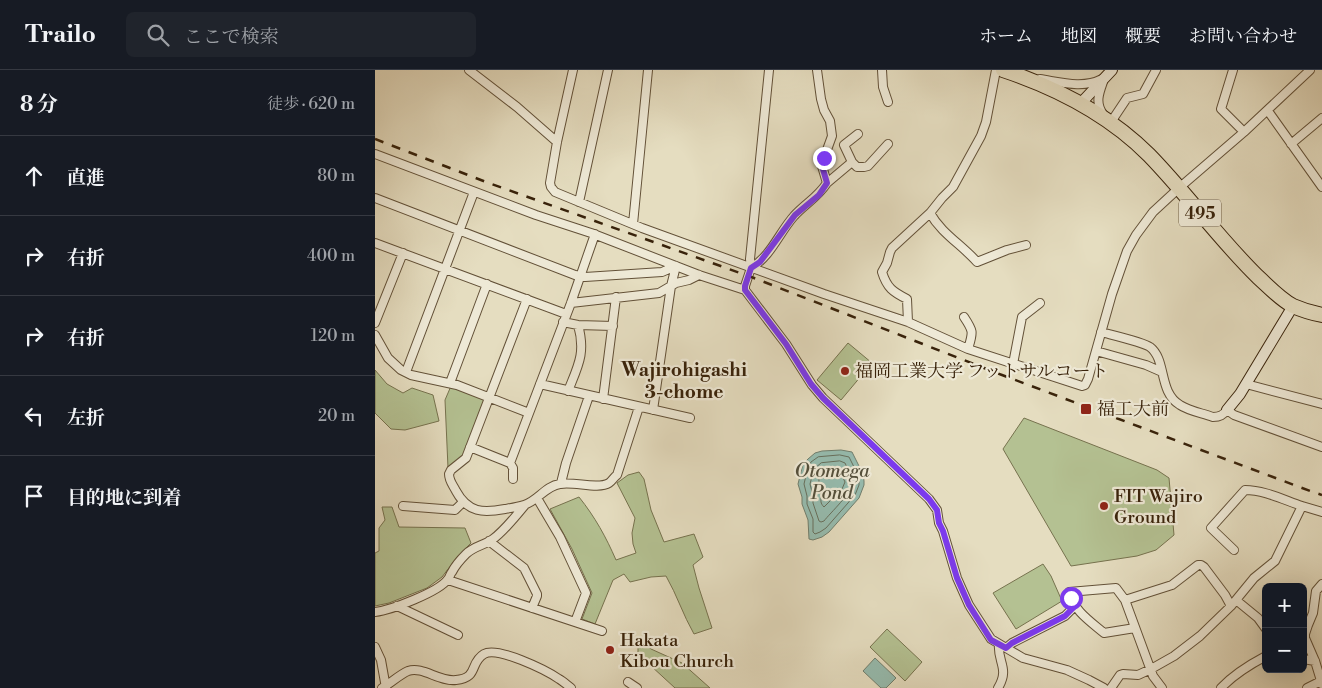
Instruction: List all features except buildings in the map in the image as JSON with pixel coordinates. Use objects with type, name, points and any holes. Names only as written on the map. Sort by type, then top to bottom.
[{"type":"highway","name":"495","points":[[1003,70],[1024,73],[1081,103],[1120,128],[1149,155],[1238,257],[1277,295],[1293,306],[1322,315]]},
{"type":"main road","points":[[1081,103],[1112,70]]},
{"type":"main road","points":[[1227,410],[1241,394],[1293,306]]},
{"type":"street","points":[[469,70],[517,107],[557,142]]},
{"type":"street","points":[[573,70],[550,183],[555,192],[633,224],[751,268],[908,322],[968,350],[1082,386],[1085,385],[1088,379],[1111,294],[1127,251],[1136,235],[1153,212],[1268,111],[1310,70]]},
{"type":"street","points":[[579,202],[608,70]]},
{"type":"street","points":[[633,224],[648,70]]},
{"type":"street","points":[[745,290],[751,268],[769,70]]},
{"type":"street","points":[[817,70],[821,99],[830,122],[832,136],[822,166],[827,183]]},
{"type":"street","points":[[882,70],[883,87],[888,102]]},
{"type":"street","points":[[908,322],[907,299],[890,290],[882,272],[892,248],[930,213],[953,187],[978,145],[996,70]]},
{"type":"street","points":[[1104,78],[1098,101],[1099,109],[1109,121],[1127,98],[1143,94],[1156,70]]},
{"type":"street","points":[[1233,70],[1221,109],[1244,132]]},
{"type":"street","points":[[1024,73],[1079,84],[1097,82],[1104,78]]},
{"type":"street","points":[[1268,111],[1322,187]]},
{"type":"street","points":[[1291,144],[1322,119]]},
{"type":"street","points":[[845,145],[858,134]]},
{"type":"street","points":[[832,136],[845,145],[852,162],[857,167],[868,166],[888,144]]},
{"type":"street","points":[[375,154],[473,192],[595,234],[699,275],[745,290],[782,340],[811,384],[823,398],[929,499],[937,510],[939,523],[957,578],[969,605],[991,640],[1023,658],[1067,670],[1104,688]]},
{"type":"street","points":[[751,268],[760,262],[795,215],[819,195],[827,183],[852,162]]},
{"type":"street","points":[[406,372],[473,192]]},
{"type":"street","points":[[375,198],[580,276],[662,272],[676,266]]},
{"type":"street","points":[[930,213],[936,223],[977,262],[1007,250],[1026,245]]},
{"type":"street","points":[[510,463],[567,314],[595,234]]},
{"type":"street","points":[[375,243],[567,314]]},
{"type":"street","points":[[375,323],[403,253]]},
{"type":"street","points":[[653,410],[671,286],[676,266]]},
{"type":"street","points":[[571,303],[659,293],[676,283],[699,275]]},
{"type":"street","points":[[450,383],[487,284]]},
{"type":"street","points":[[603,399],[616,297]]},
{"type":"street","points":[[525,505],[481,511],[466,505],[449,480],[449,474],[451,470],[466,458],[527,299]]},
{"type":"street","points":[[1013,364],[1022,317],[1040,303]]},
{"type":"street","points":[[963,317],[972,330],[973,335],[968,350]]},
{"type":"street","points":[[563,322],[578,326],[613,326]]},
{"type":"street","points":[[568,391],[582,352],[581,335],[578,326]]},
{"type":"street","points":[[1101,332],[1151,347],[1161,364],[1168,392],[1175,402],[1181,406],[1213,417],[1223,415],[1227,410],[1234,415],[1322,447]]},
{"type":"street","points":[[375,335],[393,364],[406,372],[422,378],[450,383],[529,413]]},
{"type":"street","points":[[1096,351],[1146,365],[1162,372]]},
{"type":"street","points":[[540,384],[690,418]]},
{"type":"street","points":[[1246,384],[1322,404]]},
{"type":"street","points":[[561,483],[589,396]]},
{"type":"street","points":[[375,612],[397,606],[430,592],[448,580],[467,552],[493,539],[525,505],[550,487],[561,483],[603,486],[609,483],[617,474],[639,407]]},
{"type":"street","points":[[470,447],[510,463],[513,468],[513,479]]},
{"type":"street","points":[[1234,550],[1211,528],[1245,490],[1263,493],[1322,512]]},
{"type":"street","points":[[537,498],[560,537],[586,593],[575,622]]},
{"type":"street","points":[[403,506],[455,510],[463,502]]},
{"type":"street","points":[[1111,688],[1120,675],[1138,675],[1151,669],[1174,656],[1200,636],[1233,603],[1254,578],[1275,561],[1303,506]]},
{"type":"street","points":[[489,541],[524,568],[537,594],[532,608]]},
{"type":"street","points":[[1125,600],[1172,585],[1198,565],[1201,565],[1233,603],[1258,618],[1265,628]]},
{"type":"street","points":[[448,580],[602,631]]},
{"type":"street","points":[[1307,688],[1321,682],[1315,661],[1305,638],[1307,625],[1317,611],[1316,591],[1322,584]]},
{"type":"street","points":[[1135,628],[1104,633],[1079,612],[1069,592],[1116,588],[1125,600],[1153,676],[1162,688]]},
{"type":"street","points":[[397,606],[458,635]]},
{"type":"street","points":[[997,688],[1003,675],[1003,665],[999,651],[1003,646],[1065,616],[1075,606]]},
{"type":"street","points":[[375,647],[381,660],[385,687],[411,670],[417,670],[442,680],[453,681],[469,677],[480,657],[485,653],[493,651],[528,662],[558,678],[571,688]]},
{"type":"street","points":[[1221,688],[1235,674],[1262,658]]},
{"type":"street","points":[[1307,660],[1315,661]]},
{"type":"street","points":[[628,682],[637,688]]},
{"type":"green space","name":"福岡工業大学 フットサルコート","points":[[848,343],[872,363],[841,400],[817,380]]},
{"type":"green space","points":[[375,370],[387,384],[403,393],[412,388],[433,395],[439,421],[405,430],[391,429],[375,413]]},
{"type":"green space","points":[[451,386],[486,399],[465,457],[448,468],[445,400]]},
{"type":"green space","name":"FIT Wajiro Ground","points":[[1024,418],[1157,470],[1169,478],[1174,535],[1156,550],[1137,556],[1071,566],[1003,449]]},
{"type":"green space","points":[[639,472],[644,479],[651,510],[664,542],[694,534],[703,557],[693,565],[712,628],[694,634],[666,576],[630,582],[624,574],[613,580],[595,624],[582,619],[592,593],[572,549],[550,509],[579,497],[600,527],[616,560],[636,553],[632,533],[635,518],[617,483],[628,475]]},
{"type":"green space","points":[[382,507],[392,507],[399,527],[465,528],[471,543],[442,577],[427,588],[389,603],[375,606],[375,553],[379,551],[379,528],[385,520]]},
{"type":"green space","points":[[1043,564],[1051,576],[1062,601],[1016,629],[993,593]]},
{"type":"green space","points":[[887,629],[922,662],[905,681],[870,647]]},
{"type":"green space","points":[[638,639],[651,649],[682,663],[710,688],[675,688],[638,654]]},
{"type":"water","name":"Otomega Pond","points":[[841,450],[852,452],[863,474],[864,485],[859,498],[829,532],[822,537],[813,540],[809,539],[808,520],[798,484],[803,464],[815,453]]},
{"type":"water","points":[[875,658],[896,678],[886,688],[881,688],[863,671]]},
{"type":"railway","points":[[375,139],[486,182],[754,278],[1002,375],[1322,495]]},
{"type":"place","name":"福岡工業大学 フットサルコート","points":[[845,371]]},
{"type":"place","name":"福工大前","points":[[1086,409]]},
{"type":"place","name":"FIT Wajiro Ground","points":[[1104,506]]},
{"type":"place","name":"Hakata Kibou Church","points":[[610,650]]},
{"type":"district","name":"Wajirohigashi 3-chome","points":[[684,380]]},
{"type":"route","points":[[824,158],[822,166],[827,183],[819,195],[787,224],[760,262],[751,268],[745,290],[786,344],[811,384],[823,398],[929,499],[937,510],[939,523],[957,578],[969,605],[991,640],[1006,648],[1012,643],[1065,616],[1075,606],[1071,598]]}]
